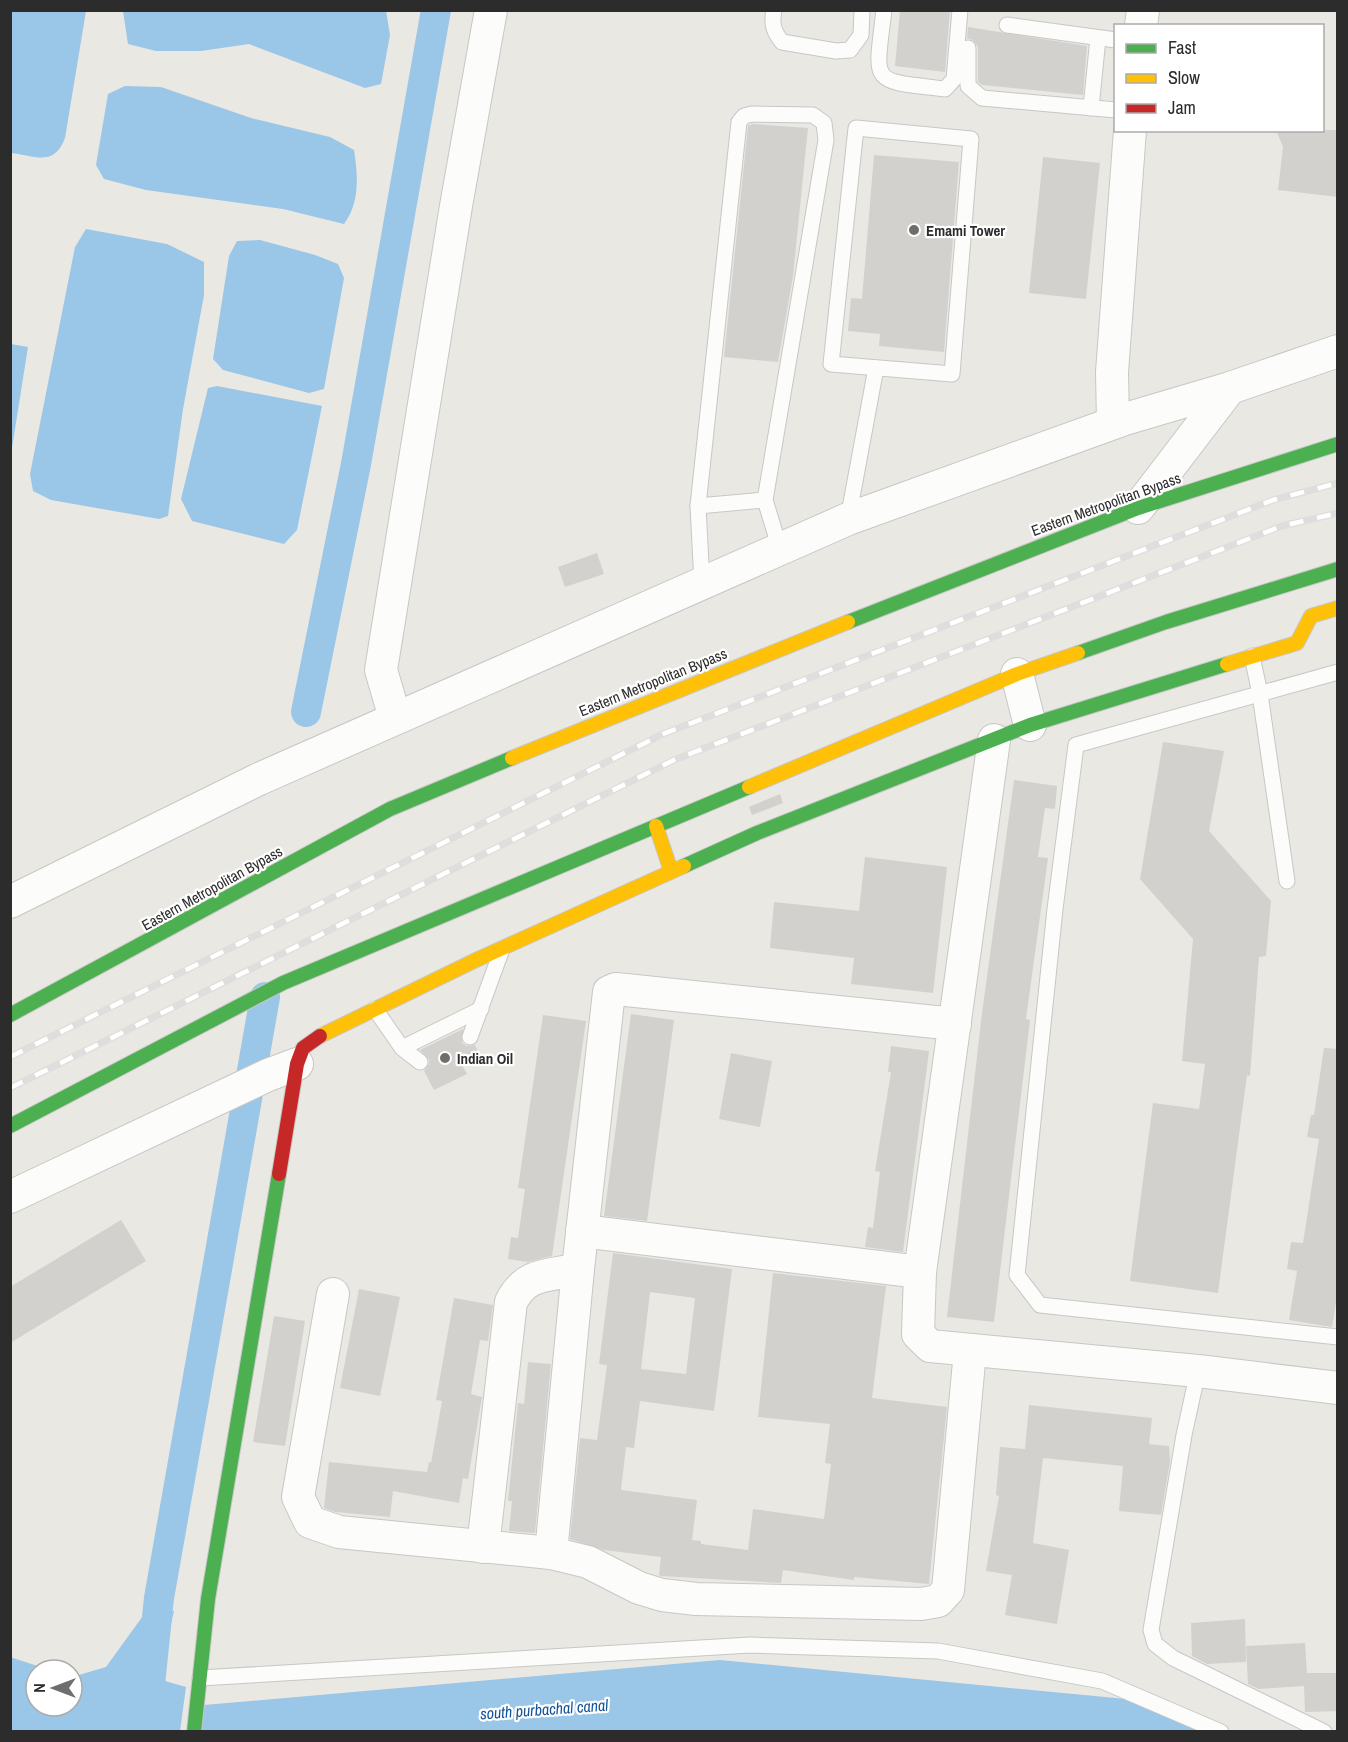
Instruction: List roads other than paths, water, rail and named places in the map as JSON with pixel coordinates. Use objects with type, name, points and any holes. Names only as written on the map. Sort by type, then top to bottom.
[{"type":"main road","name":"Eastern Metropolitan Bypass","points":[[10,1015],[390,809],[668,693],[1138,508],[1338,444]]},
{"type":"main road","points":[[10,1126],[283,982],[1017,674],[1166,622],[1338,569]]},
{"type":"main road","points":[[194,1731],[208,1599],[297,1065],[303,1048],[315,1038],[375,1008],[757,833],[1030,725],[1298,643],[1311,616],[1338,608]]},
{"type":"main road","points":[[656,826],[671,872]]},
{"type":"street","points":[[395,718],[381,670],[456,206],[491,10]]},
{"type":"street","points":[[1113,423],[1112,372],[1130,132]]},
{"type":"street","points":[[10,902],[259,779],[848,519],[1113,423],[1230,388],[1338,351]]},
{"type":"street","points":[[1138,508],[1230,388]]},
{"type":"street","points":[[1017,674],[1030,725]]},
{"type":"street","points":[[994,740],[920,1272],[918,1334],[930,1346],[1198,1371],[1338,1388]]},
{"type":"street","points":[[551,1553],[578,1269],[609,992],[616,989],[955,1024]]},
{"type":"street","points":[[10,1197],[268,1075],[297,1065]]},
{"type":"street","points":[[582,1231],[920,1272]]},
{"type":"street","points":[[483,1547],[511,1302],[518,1288],[533,1277],[553,1276],[578,1269]]},
{"type":"street","points":[[333,1294],[298,1497],[310,1522],[339,1532],[551,1553],[588,1562],[639,1588],[662,1595],[696,1599],[921,1604],[938,1601],[948,1590],[970,1351]]},
{"type":"lane","points":[[774,10],[775,33],[782,42],[836,51],[850,50],[861,35],[862,10]]},
{"type":"lane","points":[[884,10],[877,65],[880,75],[891,83],[945,89],[954,79],[960,10]]},
{"type":"lane","points":[[1007,25],[1114,40]]},
{"type":"lane","points":[[1091,108],[1098,38]]},
{"type":"lane","points":[[968,48],[968,86],[982,98],[1114,110]]},
{"type":"lane","points":[[702,583],[698,506],[739,122],[744,116],[752,114],[813,115],[824,123],[826,140],[765,500],[780,549]]},
{"type":"lane","points":[[856,128],[971,139],[952,374],[876,368],[831,364],[856,128]]},
{"type":"lane","points":[[848,519],[876,368]]},
{"type":"lane","points":[[698,506],[765,500]]},
{"type":"lane","points":[[1252,656],[1260,694],[1287,881]]},
{"type":"lane","points":[[1338,672],[1076,746],[1055,909],[1017,1275],[1040,1305],[1338,1337]]},
{"type":"lane","points":[[470,1037],[504,947]]},
{"type":"lane","points":[[375,1008],[402,1048],[420,1062]]},
{"type":"lane","points":[[402,1048],[481,1008]]},
{"type":"lane","points":[[1198,1371],[1184,1435],[1151,1630],[1155,1644],[1173,1658],[1324,1731]]},
{"type":"lane","points":[[200,1678],[750,1645],[938,1651],[1102,1681],[1221,1731]]},
{"type":"water","points":[[11,10],[86,11],[65,138],[55,153],[43,158],[11,153]]},
{"type":"water","points":[[123,11],[386,11],[390,35],[381,84],[365,88],[249,44],[201,51],[156,51],[128,44]]},
{"type":"water","points":[[125,86],[161,87],[251,118],[330,137],[354,150],[356,188],[349,216],[344,224],[283,209],[146,190],[104,179],[96,165],[108,94]]},
{"type":"water","points":[[86,229],[167,244],[204,262],[204,295],[183,409],[168,516],[159,519],[51,500],[33,491],[30,474],[75,247]]},
{"type":"water","points":[[260,240],[315,255],[338,264],[344,278],[324,389],[309,393],[223,370],[213,359],[229,256],[237,241]]},
{"type":"water","points":[[10,344],[28,347],[11,454]]},
{"type":"water","points":[[217,386],[322,406],[297,530],[284,544],[192,521],[181,499],[208,388]]},
{"type":"water","points":[[174,1611],[158,1679],[186,1687],[180,1731],[11,1731],[10,1657],[24,1662],[24,1718],[84,1718],[84,1673],[106,1667],[145,1613]]},
{"type":"water","name":"south purbachal canal","points":[[720,1660],[1126,1699],[1202,1732],[200,1732],[204,1705]]},
{"type":"waterway","points":[[306,712],[356,464],[436,10]]},
{"type":"waterway","points":[[145,1732],[159,1598],[265,997]]},
{"type":"railway","points":[[10,1057],[663,734],[1273,500],[1338,483]]},
{"type":"railway","points":[[10,1088],[674,760],[1282,526],[1338,513]]},
{"type":"place","name":"Emami Tower","points":[[914,230]]},
{"type":"place","name":"Indian Oil","points":[[445,1058]]}]
